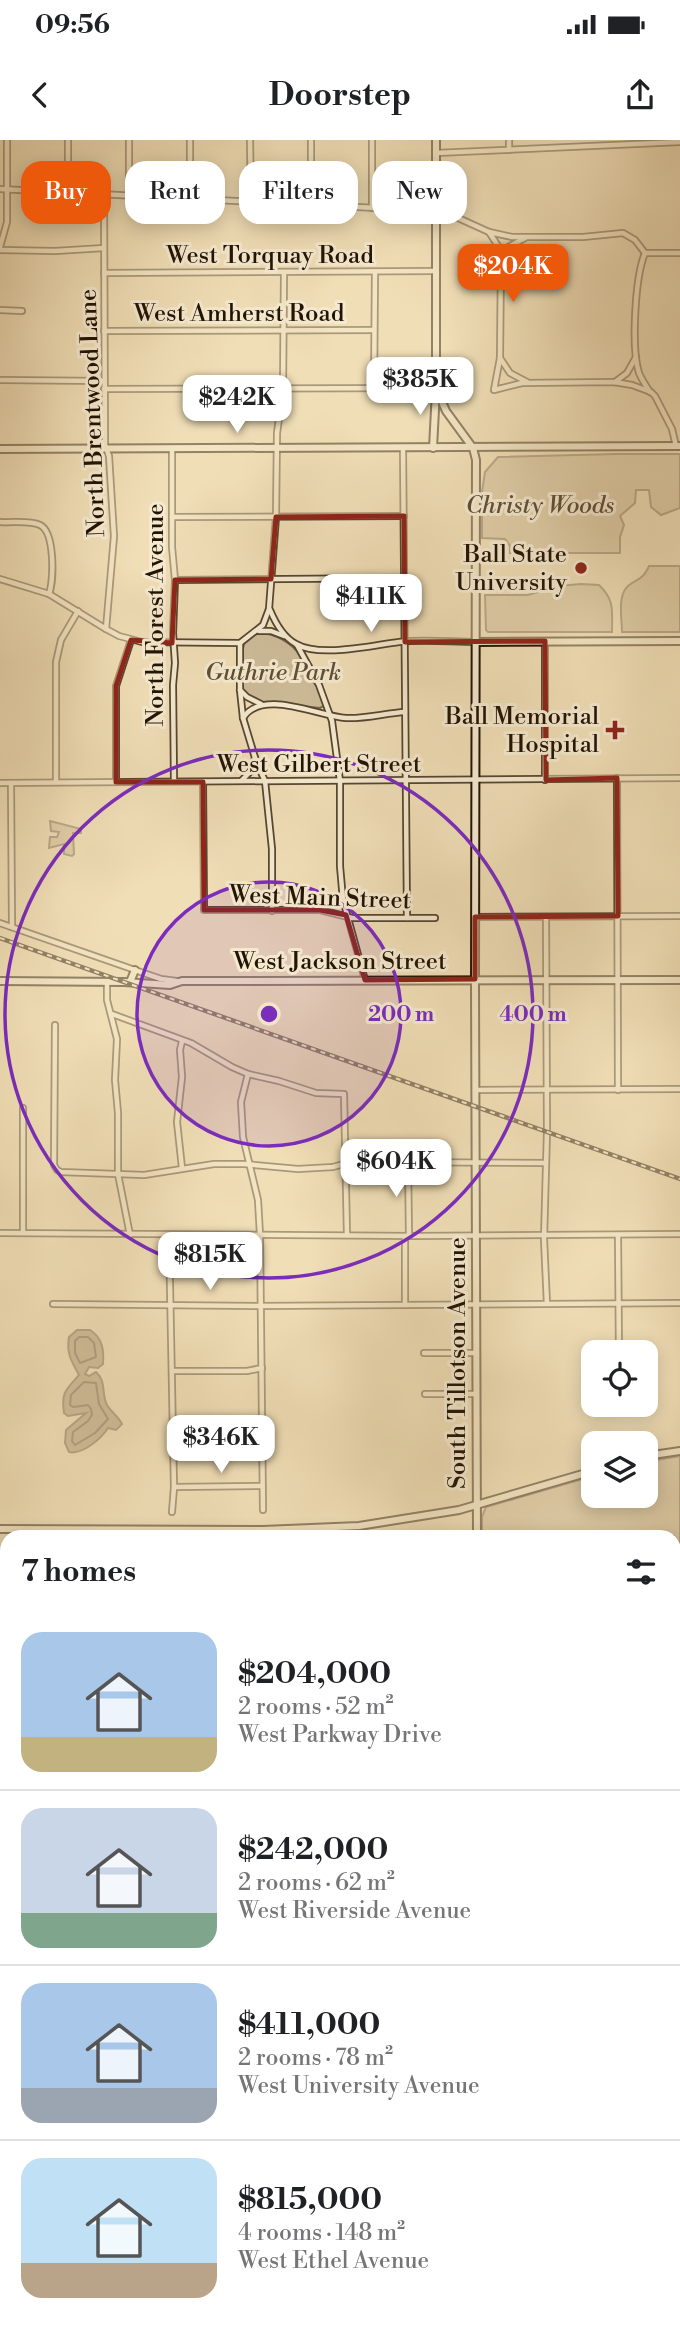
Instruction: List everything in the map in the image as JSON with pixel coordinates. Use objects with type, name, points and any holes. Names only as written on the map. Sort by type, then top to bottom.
[{"type":"main road","points":[[436,140],[436,161]]},
{"type":"main road","points":[[433,448],[436,388],[436,224]]},
{"type":"main road","points":[[436,388],[446,411],[473,448]]},
{"type":"main road","points":[[0,449],[678,446]]},
{"type":"main road","name":"South Tillotson Avenue","points":[[473,448],[476,460],[474,979],[477,1530]]},
{"type":"main road","points":[[476,642],[680,641]]},
{"type":"main road","points":[[130,982],[135,971]]},
{"type":"main road","name":"West Jackson Street","points":[[0,981],[170,985],[182,981],[680,980]]},
{"type":"main road","points":[[658,1454],[680,1451]]},
{"type":"main road","points":[[0,1529],[328,1528],[416,1518],[476,1505],[581,1474]]},
{"type":"street","points":[[7,140],[7,222],[0,248],[55,251],[104,248]]},
{"type":"street","points":[[68,140],[68,161]]},
{"type":"street","points":[[129,140],[129,161]]},
{"type":"street","points":[[190,140],[190,161]]},
{"type":"street","points":[[250,140],[250,161]]},
{"type":"street","points":[[311,140],[311,161]]},
{"type":"street","points":[[372,140],[372,161]]},
{"type":"street","points":[[509,140],[509,150]]},
{"type":"street","points":[[436,153],[680,142]]},
{"type":"street","points":[[0,189],[21,190]]},
{"type":"street","points":[[358,208],[372,208]]},
{"type":"street","points":[[467,222],[505,237],[583,237],[623,233],[635,240],[645,253]]},
{"type":"street","name":"North Brentwood Lane","points":[[104,224],[104,389],[114,536],[106,629]]},
{"type":"street","points":[[489,232],[498,246],[501,260],[500,358],[494,390],[516,384],[614,382],[651,392]]},
{"type":"street","points":[[501,260],[508,247],[526,237]]},
{"type":"street","points":[[645,253],[680,253]]},
{"type":"street","points":[[645,253],[637,279],[636,356],[639,373],[663,410],[678,446]]},
{"type":"street","name":"West Torquay Road","points":[[104,273],[436,271]]},
{"type":"street","points":[[0,579],[49,594],[106,629],[131,640],[240,643],[265,622],[269,609],[276,517],[277,449],[283,388],[284,272]]},
{"type":"street","points":[[374,272],[374,388]]},
{"type":"street","points":[[0,310],[22,311]]},
{"type":"street","name":"West Amherst Road","points":[[104,331],[374,330]]},
{"type":"street","points":[[614,382],[627,373],[636,356]]},
{"type":"street","points":[[500,358],[510,373],[531,383]]},
{"type":"street","points":[[0,380],[104,380]]},
{"type":"street","points":[[104,389],[436,388]]},
{"type":"street","points":[[403,448],[407,918]]},
{"type":"street","name":"North Forest Avenue","points":[[172,449],[175,580],[174,781]]},
{"type":"street","points":[[172,517],[404,516]]},
{"type":"street","points":[[0,522],[36,523],[46,530],[50,537],[51,557],[49,594]]},
{"type":"street","points":[[175,580],[404,578]]},
{"type":"street","points":[[269,609],[285,636]]},
{"type":"street","points":[[56,782],[56,662],[61,640],[78,611]]},
{"type":"street","points":[[256,631],[271,631],[298,645],[318,649],[346,649],[405,642],[476,642]]},
{"type":"street","points":[[116,782],[116,686],[131,640]]},
{"type":"street","points":[[545,641],[545,780]]},
{"type":"street","points":[[240,643],[243,718],[265,781],[272,849],[272,911]]},
{"type":"street","points":[[298,645],[319,685],[330,714],[336,742],[340,781],[340,866],[346,916],[365,980]]},
{"type":"street","points":[[240,690],[247,697],[262,704],[296,707],[354,718],[405,712]]},
{"type":"street","points":[[243,718],[250,710],[262,704]]},
{"type":"street","points":[[239,782],[249,773],[255,758]]},
{"type":"street","points":[[617,778],[618,1090]]},
{"type":"street","name":"West Gilbert Street","points":[[0,783],[680,778]]},
{"type":"street","name":"West Main Street","points":[[203,782],[204,910],[326,910],[346,916],[435,918]]},
{"type":"street","points":[[11,783],[12,927]]},
{"type":"street","points":[[475,917],[680,916]]},
{"type":"street","points":[[546,917],[547,1304]]},
{"type":"street","points":[[0,923],[135,971],[161,979],[182,981]]},
{"type":"street","points":[[107,982],[107,1000],[117,1039],[115,1068],[118,1174],[130,1235]]},
{"type":"street","points":[[112,1014],[196,1046],[248,1074],[316,1093],[344,1094],[347,1235]]},
{"type":"street","points":[[55,1025],[54,1165],[63,1173],[156,1174],[204,1165],[298,1169],[333,1167],[347,1163],[546,1163]]},
{"type":"street","points":[[182,1041],[182,1077],[177,1122],[182,1168]]},
{"type":"street","points":[[248,1074],[241,1102],[243,1137],[258,1200],[260,1235],[263,1510]]},
{"type":"street","points":[[475,1090],[680,1090]]},
{"type":"street","points":[[23,1108],[23,1233]]},
{"type":"street","points":[[405,1305],[408,1162]]},
{"type":"street","points":[[0,1233],[407,1236],[680,1234]]},
{"type":"street","points":[[169,1235],[174,1487],[172,1512]]},
{"type":"street","points":[[618,1235],[619,1340]]},
{"type":"street","points":[[53,1304],[261,1306],[680,1303]]},
{"type":"street","points":[[424,1353],[476,1353]]},
{"type":"street","points":[[172,1371],[247,1371],[262,1368]]},
{"type":"street","points":[[425,1394],[476,1394]]},
{"type":"street","points":[[172,1431],[262,1430]]},
{"type":"street","points":[[174,1487],[262,1486]]},
{"type":"highlighted area","points":[[404,516],[405,642],[545,641],[546,780],[617,778],[618,916],[475,917],[475,979],[365,980],[346,915],[320,910],[204,910],[203,782],[116,782],[116,686],[131,640],[172,643],[175,580],[271,579],[276,517]]},
{"type":"green space","name":"Christy Woods","points":[[680,454],[680,508],[661,515],[651,507],[649,490],[636,490],[635,503],[620,516],[624,525],[620,537],[620,553],[510,553],[510,546],[505,539],[482,538],[485,472],[498,457]]},
{"type":"green space","points":[[649,566],[680,566],[680,632],[622,632],[622,596],[628,586],[642,577]]},
{"type":"green space","points":[[599,585],[608,596],[612,632],[486,630],[485,595],[528,595],[558,586]]},
{"type":"green space","name":"Guthrie Park","points":[[259,633],[284,640],[303,658],[316,681],[324,706],[320,708],[263,702],[246,693],[242,686],[241,673],[245,640]]},
{"type":"green space","points":[[50,821],[81,829],[81,833],[73,833],[72,856],[64,854],[64,844],[49,848],[50,837],[57,837],[59,832],[51,831]]},
{"type":"green space","points":[[680,1456],[680,1530],[482,1530],[482,1517],[486,1507],[581,1479],[581,1508],[658,1508],[658,1460]]},
{"type":"water","points":[[77,1330],[90,1330],[100,1341],[103,1364],[98,1368],[89,1367],[85,1374],[89,1376],[96,1372],[99,1376],[107,1405],[122,1424],[116,1430],[108,1428],[101,1437],[80,1451],[69,1452],[65,1443],[66,1430],[86,1413],[68,1416],[64,1413],[64,1396],[79,1375],[68,1348],[69,1337]]},
{"type":"railway","points":[[0,938],[680,1179]]},
{"type":"place","name":"Ball State University","points":[[581,568]]},
{"type":"place","name":"Ball Memorial Hospital","points":[[615,730]]}]
